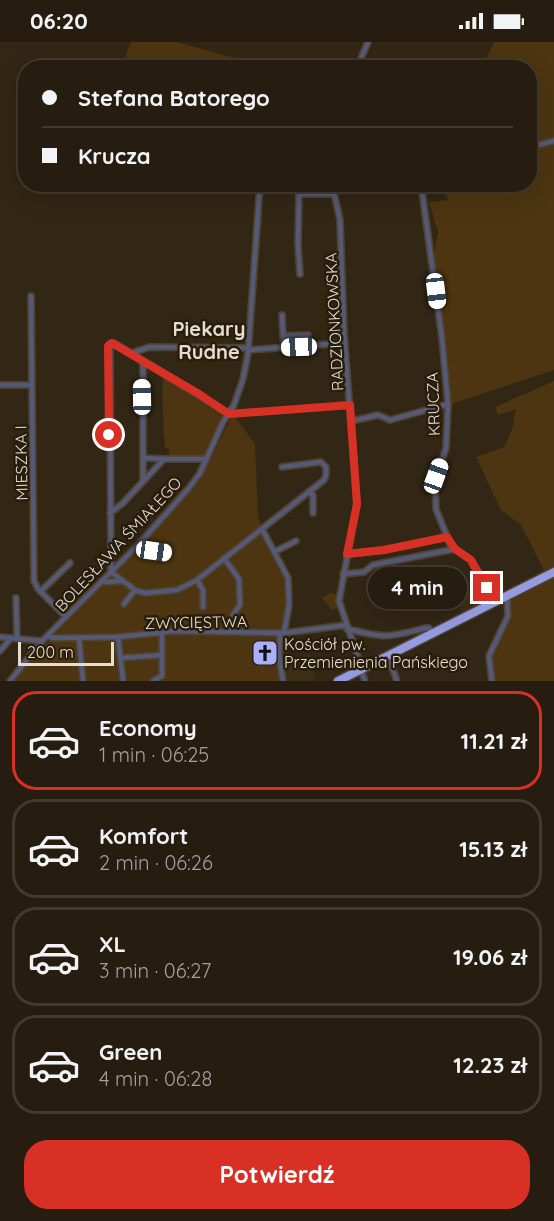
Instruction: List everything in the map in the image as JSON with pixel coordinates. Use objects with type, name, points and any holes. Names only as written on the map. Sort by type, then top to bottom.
[{"type":"highway","points":[[338,681],[362,671],[554,572]]},
{"type":"street","points":[[360,60],[368,42]]},
{"type":"street","points":[[537,145],[554,141]]},
{"type":"street","name":"BOLESŁAWA ŚMIAŁEGO","points":[[14,680],[42,641],[139,544],[200,473],[229,414],[243,379],[248,349],[259,192]]},
{"type":"street","name":"KRUCZA","points":[[422,192],[442,338],[448,404],[447,442],[435,482],[436,509],[447,537],[455,549],[471,560],[482,582],[498,600]]},
{"type":"street","points":[[300,274],[299,194],[334,194]]},
{"type":"street","name":"RADZIONKOWSKA","points":[[334,194],[341,230],[345,343],[357,504],[339,601],[365,681]]},
{"type":"street","name":"MIESZKA I","points":[[32,296],[33,576],[35,584],[66,617]]},
{"type":"street","points":[[282,315],[284,348]]},
{"type":"street","points":[[283,336],[308,335]]},
{"type":"street","points":[[282,467],[321,462],[326,467],[326,476],[324,480],[197,580],[170,592],[145,593],[135,590],[111,572],[110,344],[114,343],[131,353],[229,414],[350,405]]},
{"type":"street","points":[[131,353],[150,347],[248,349],[345,343]]},
{"type":"street","points":[[143,361],[143,481]]},
{"type":"street","points":[[0,385],[32,385]]},
{"type":"street","points":[[352,421],[378,415],[392,419],[448,404]]},
{"type":"street","points":[[143,458],[206,459]]},
{"type":"street","points":[[110,513],[123,503],[164,459]]},
{"type":"street","points":[[308,492],[313,495],[313,513]]},
{"type":"street","points":[[262,529],[288,578],[289,605],[279,656],[283,681]]},
{"type":"street","points":[[347,554],[384,550],[447,537]]},
{"type":"street","points":[[274,552],[296,541]]},
{"type":"street","points":[[139,544],[154,551],[169,553]]},
{"type":"street","points":[[343,574],[364,572],[373,565],[455,549]]},
{"type":"street","points":[[224,558],[239,579],[240,605],[233,615],[231,632]]},
{"type":"street","points":[[41,591],[70,563]]},
{"type":"street","points":[[197,580],[203,590],[203,607]]},
{"type":"street","points":[[102,582],[123,581]]},
{"type":"street","points":[[124,604],[135,590]]},
{"type":"street","points":[[492,681],[489,656],[508,615],[507,596]]},
{"type":"street","points":[[0,651],[11,639],[16,598]]},
{"type":"street","name":"ZWYCIĘSTWA","points":[[47,636],[118,637],[176,631],[282,633],[347,627],[384,637],[425,628],[429,628],[433,633]]},
{"type":"street","points":[[162,633],[162,676],[167,681]]},
{"type":"street","points":[[0,637],[42,641]]},
{"type":"street","points":[[118,637],[123,680]]},
{"type":"street","points":[[79,638],[83,681]]},
{"type":"street","points":[[0,643],[11,639]]},
{"type":"street","points":[[121,658],[162,655]]},
{"type":"street","points":[[388,656],[398,681]]},
{"type":"street","points":[[153,681],[162,676]]},
{"type":"shaded area","points":[[131,42],[177,42],[247,60],[124,60]]},
{"type":"shaded area","points":[[494,42],[554,42],[554,370],[451,404],[446,342],[434,254],[438,232],[429,202],[448,200],[443,192],[537,192],[537,60],[485,60]]},
{"type":"shaded area","points":[[163,375],[222,413],[223,418],[204,457],[169,457],[169,449],[165,448],[164,439]]},
{"type":"shaded area","points":[[554,381],[554,681],[492,681],[491,649],[508,616],[508,600],[548,578],[521,525],[501,510],[476,457],[504,447],[512,430],[516,409],[498,415],[495,407]]},
{"type":"shaded area","points":[[233,414],[255,444],[258,515],[262,529],[287,579],[289,595],[284,634],[293,636],[286,636],[283,639],[284,650],[287,650],[287,654],[281,652],[277,660],[279,681],[14,681],[52,637],[115,573],[200,480]]},
{"type":"shaded area","points":[[472,590],[480,605],[462,613],[456,596]]},
{"type":"shaded area","points":[[330,593],[336,594],[337,608],[332,610],[322,598]]},
{"type":"shaded area","points":[[310,655],[316,681],[287,681],[284,658]]},
{"type":"place","name":"Kościół pw. Przemienienia Pańskiego","points":[[265,653]]},
{"type":"district","name":"Piekary Rudne","points":[[209,340]]},
{"type":"route","points":[[109,435],[108,346],[112,343],[229,414],[350,405],[357,504],[347,554],[384,550],[447,537],[455,549],[471,560],[487,588]]}]
